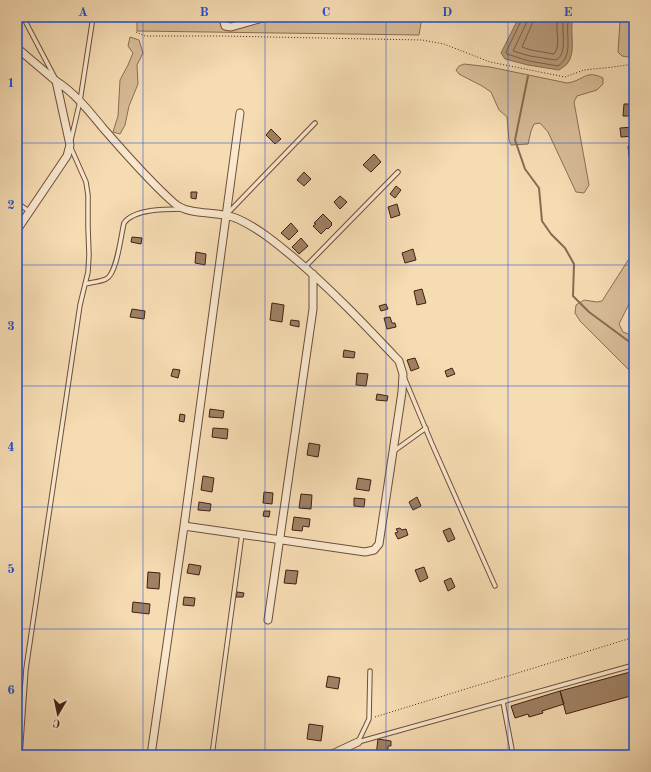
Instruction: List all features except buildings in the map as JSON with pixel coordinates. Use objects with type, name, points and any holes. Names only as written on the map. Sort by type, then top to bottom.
[{"type":"street","points":[[224,17],[225,26],[231,27],[266,17]]},
{"type":"street","points":[[17,48],[56,81],[66,87],[136,166],[175,203],[183,209],[226,215],[238,219],[264,234],[313,274],[399,361],[403,374],[402,392],[379,544],[374,550],[365,552],[184,526]]},
{"type":"street","points":[[17,230],[67,156],[70,145],[56,81]]},
{"type":"street","points":[[152,755],[240,113]]},
{"type":"street","points":[[268,620],[314,308],[313,274]]},
{"type":"street","points":[[330,755],[358,742]]},
{"type":"lane","points":[[23,17],[56,81]]},
{"type":"lane","points":[[20,755],[26,669],[80,305],[88,272],[88,196],[86,182],[70,145],[80,101],[93,17]]},
{"type":"lane","points":[[226,215],[316,123]]},
{"type":"lane","points":[[305,267],[398,172]]},
{"type":"lane","points":[[17,203],[29,211]]},
{"type":"lane","points":[[85,284],[107,279],[112,275],[124,223],[127,218],[158,210],[183,209]]},
{"type":"lane","points":[[403,374],[495,586]]},
{"type":"lane","points":[[393,452],[426,428]]},
{"type":"lane","points":[[212,755],[242,534]]},
{"type":"lane","points":[[358,742],[634,665]]},
{"type":"lane","points":[[358,742],[369,719],[370,671]]},
{"type":"lane","points":[[503,702],[512,755]]},
{"type":"path","points":[[136,32],[145,36],[422,40],[444,44],[490,62],[564,77],[584,70],[634,64]]},
{"type":"path","points":[[369,719],[631,638],[634,635]]},
{"type":"shaded area","points":[[137,17],[422,17],[419,35],[137,31]]},
{"type":"shaded area","points":[[624,18],[634,18],[634,58],[622,56],[618,52],[620,22]]},
{"type":"shaded area","points":[[130,37],[139,40],[143,53],[137,65],[138,84],[129,106],[125,125],[120,134],[113,132],[118,116],[120,80],[133,53],[128,46]]},
{"type":"shaded area","points":[[464,64],[490,67],[567,83],[573,82],[588,75],[603,78],[603,84],[597,90],[577,96],[574,102],[589,185],[584,193],[576,192],[548,132],[540,123],[534,124],[528,144],[511,145],[509,140],[507,117],[499,110],[491,92],[459,74],[456,70],[459,66]]},
{"type":"shaded area","points":[[634,251],[634,294],[619,324],[623,332],[634,336],[634,375],[580,321],[575,313],[576,305],[584,300],[597,302],[602,301]]},
{"type":"water","points":[[519,17],[573,17],[572,54],[567,64],[559,70],[528,65],[505,59],[501,53]]},
{"type":"waterway","points":[[528,76],[515,140],[525,169],[539,188],[542,221],[551,234],[565,248],[574,264],[573,296],[589,312],[631,343],[634,347]]}]
